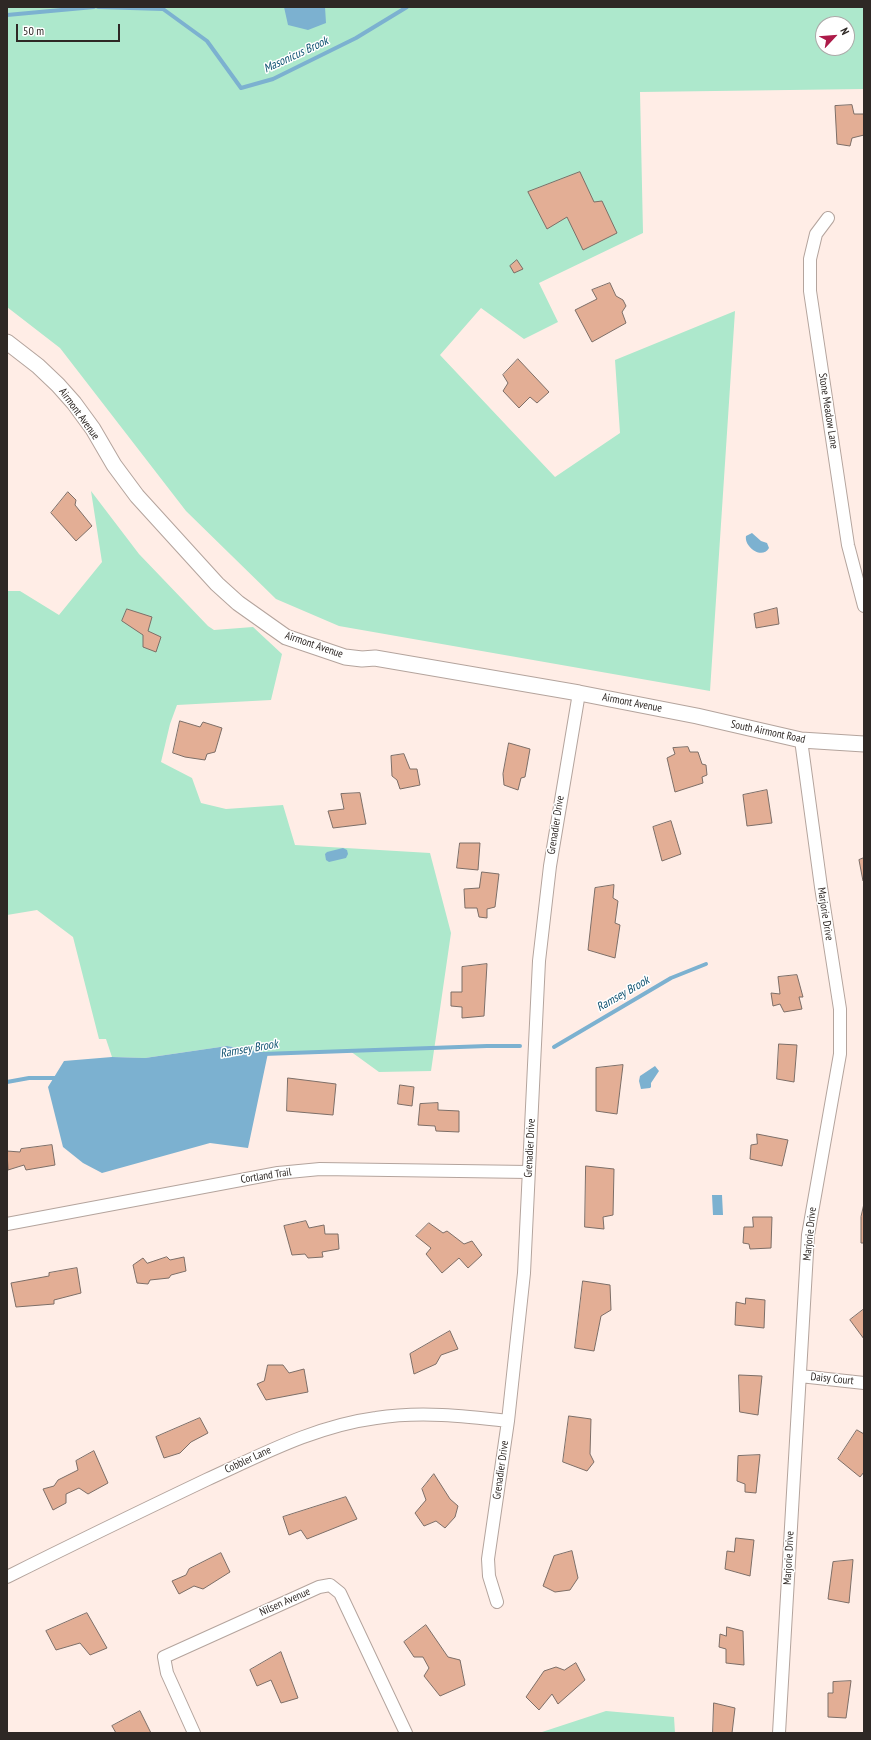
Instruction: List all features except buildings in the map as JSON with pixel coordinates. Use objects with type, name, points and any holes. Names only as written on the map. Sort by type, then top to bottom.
[{"type":"street","name":"Stone Meadow Lane","points":[[828,218],[816,234],[810,260],[810,291],[848,545],[864,606]]},
{"type":"street","name":"Airmont Avenue","points":[[7,342],[38,366],[74,403],[114,465],[137,496],[217,584],[238,603],[286,637],[345,656],[362,659],[375,658],[579,693],[697,716]]},
{"type":"street","name":"Grenadier Drive","points":[[496,1602],[489,1576],[488,1559],[508,1421],[524,1273],[539,961],[550,866],[579,693]]},
{"type":"street","name":"South Airmont Road","points":[[697,716],[801,740],[864,744]]},
{"type":"street","name":"Marjorie Drive","points":[[779,1733],[808,1235],[840,1054],[840,1009],[821,887],[801,740]]},
{"type":"street","name":"Cortland Trail","points":[[7,1224],[278,1172],[320,1169],[528,1172]]},
{"type":"street","name":"Daisy Court","points":[[800,1376],[864,1383]]},
{"type":"street","name":"Cobbler Lane","points":[[7,1577],[119,1521],[276,1448],[310,1434],[360,1420],[412,1414],[449,1415],[508,1421]]},
{"type":"street","name":"Nilsen Avenue","points":[[194,1733],[167,1673],[164,1657],[319,1587],[330,1585],[340,1594],[406,1733]]},
{"type":"green space","points":[[7,7],[864,7],[864,89],[640,92],[643,233],[539,283],[558,322],[524,339],[481,308],[440,355],[555,477],[620,433],[615,360],[735,311],[710,691],[339,626],[276,599],[186,511],[60,348],[7,307]]},
{"type":"green space","points":[[91,491],[139,554],[208,626],[214,630],[253,627],[282,654],[271,700],[177,705],[170,724],[161,762],[192,778],[201,803],[226,809],[283,805],[295,845],[430,853],[451,933],[431,1071],[379,1072],[350,1051],[268,1053],[227,1046],[145,1058],[112,1057],[106,1039],[99,1039],[73,937],[37,910],[7,915],[7,591],[20,591],[59,615],[102,562]]},
{"type":"green space","points":[[606,1711],[674,1717],[675,1733],[539,1733]]},
{"type":"water","points":[[284,7],[325,7],[326,23],[308,30],[288,25]]},
{"type":"water","points":[[752,533],[761,541],[767,543],[769,548],[766,551],[762,553],[754,551],[751,548],[746,540],[746,536]]},
{"type":"water","points":[[343,848],[347,850],[348,854],[346,858],[329,862],[326,860],[325,854],[327,852]]},
{"type":"water","points":[[227,1046],[268,1053],[248,1148],[210,1143],[102,1173],[83,1163],[63,1147],[48,1087],[64,1061],[112,1057],[145,1058]]},
{"type":"water","points":[[655,1066],[659,1071],[651,1083],[651,1087],[641,1089],[639,1081],[640,1076]]},
{"type":"water","points":[[712,1195],[722,1195],[723,1215],[713,1215]]},
{"type":"waterway","name":"Masonicus Brook","points":[[7,15],[94,7]]},
{"type":"waterway","name":"Masonicus Brook","points":[[98,7],[163,9],[207,41],[241,88],[273,79],[356,38],[407,7]]},
{"type":"waterway","name":"Ramsey Brook","points":[[554,1047],[671,978],[706,964]]},
{"type":"waterway","name":"Ramsey Brook","points":[[263,1054],[520,1046]]},
{"type":"waterway","name":"Ramsey Brook","points":[[7,1082],[29,1078],[58,1078]]}]
